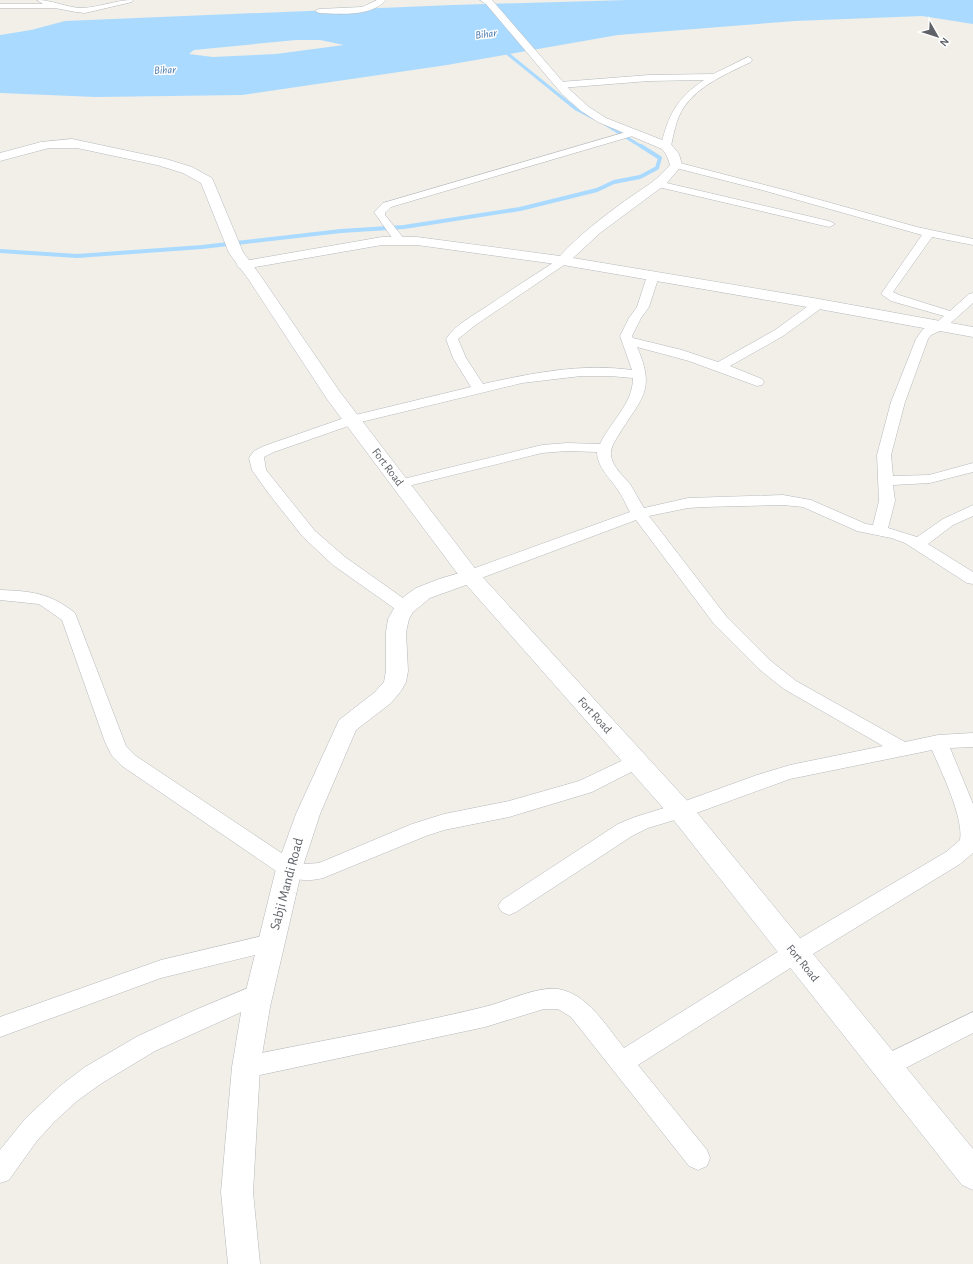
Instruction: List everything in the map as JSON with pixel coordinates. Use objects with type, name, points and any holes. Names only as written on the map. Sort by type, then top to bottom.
[{"type":"main road","name":"Fort Road","points":[[0,157],[47,144],[78,144],[147,158],[188,171],[201,176],[207,181],[235,250],[333,395],[470,576],[682,811],[973,1174]]},
{"type":"street","points":[[41,0],[56,6],[79,11],[105,3],[129,0]]},
{"type":"street","points":[[319,11],[362,9],[376,5],[382,0]]},
{"type":"street","points":[[487,1],[560,85],[585,110],[602,120],[666,146],[672,152],[676,165]]},
{"type":"street","points":[[0,6],[56,6]]},
{"type":"street","points":[[666,146],[674,116],[681,104],[693,92],[714,77],[748,60]]},
{"type":"street","points":[[560,85],[649,78],[714,77]]},
{"type":"street","points":[[399,240],[380,215],[379,212],[387,205],[633,132]]},
{"type":"street","points":[[479,389],[462,362],[453,344],[452,339],[457,333],[563,261],[576,246],[594,230],[658,184],[676,165]]},
{"type":"street","points":[[676,165],[775,190],[928,234],[973,242]]},
{"type":"street","points":[[658,184],[829,224]]},
{"type":"street","points":[[928,234],[886,292],[895,298],[952,315]]},
{"type":"street","points":[[235,250],[362,244],[399,240],[417,241],[563,261],[819,304],[973,332]]},
{"type":"street","points":[[654,276],[643,307],[635,318],[626,336],[634,353],[640,375],[638,394],[628,413],[603,448],[603,456],[631,498],[639,514],[720,620],[765,665],[790,685],[903,749]]},
{"type":"street","points":[[879,532],[887,501],[884,455],[898,402],[924,335],[940,326],[973,297]]},
{"type":"street","points":[[720,366],[779,333],[819,304]]},
{"type":"street","points":[[628,341],[674,351],[720,366],[757,382]]},
{"type":"street","points":[[640,375],[618,371],[549,374],[479,389],[352,420],[269,449],[258,454],[256,458],[259,470],[309,534],[339,561],[404,607],[416,596],[423,593],[639,514],[688,503],[704,502],[797,500],[806,502],[862,528],[903,537],[918,544],[973,579]]},
{"type":"street","points":[[400,484],[542,449],[563,447],[603,448]]},
{"type":"street","points":[[885,481],[930,478],[973,467]]},
{"type":"street","points":[[918,544],[948,522],[973,510]]},
{"type":"street","points":[[0,595],[35,598],[48,601],[58,607],[68,617],[114,742],[119,751],[129,762],[289,869],[303,874],[323,870],[419,830],[444,822],[509,809],[585,787],[636,761]]},
{"type":"street","name":"Sabji Mandi Road","points":[[244,1264],[237,1192],[246,1067],[260,993],[289,869],[308,814],[347,726],[386,694],[393,687],[397,678],[396,631],[404,607]]},
{"type":"street","points":[[510,906],[625,830],[648,820],[682,811],[764,780],[790,772],[938,742],[973,740]]},
{"type":"street","points":[[622,1062],[795,953],[965,849],[971,837],[971,823],[938,742]]},
{"type":"street","points":[[0,1027],[161,969],[271,943]]},
{"type":"street","points":[[0,1171],[22,1141],[45,1114],[84,1082],[133,1051],[193,1022],[260,993]]},
{"type":"street","points":[[246,1067],[486,1017],[544,999],[558,998],[569,1003],[578,1010],[622,1062],[698,1158]]},
{"type":"street","points":[[886,1066],[973,1022]]},
{"type":"water","name":"Bihar","points":[[628,0],[973,0],[973,24],[922,16],[795,21],[618,35],[447,65],[242,95],[96,97],[0,93],[0,35],[31,30],[65,21],[453,5]],"holes":[[[296,40],[320,40],[344,45],[276,54],[213,57],[189,54],[194,50]]]},
{"type":"waterway","points":[[503,50],[576,109],[593,118]]},
{"type":"waterway","points":[[605,124],[642,147]]},
{"type":"waterway","points":[[0,251],[77,256],[202,247],[341,231],[404,227],[520,209],[597,190],[614,182],[640,177],[657,168],[660,158],[641,146]]}]
